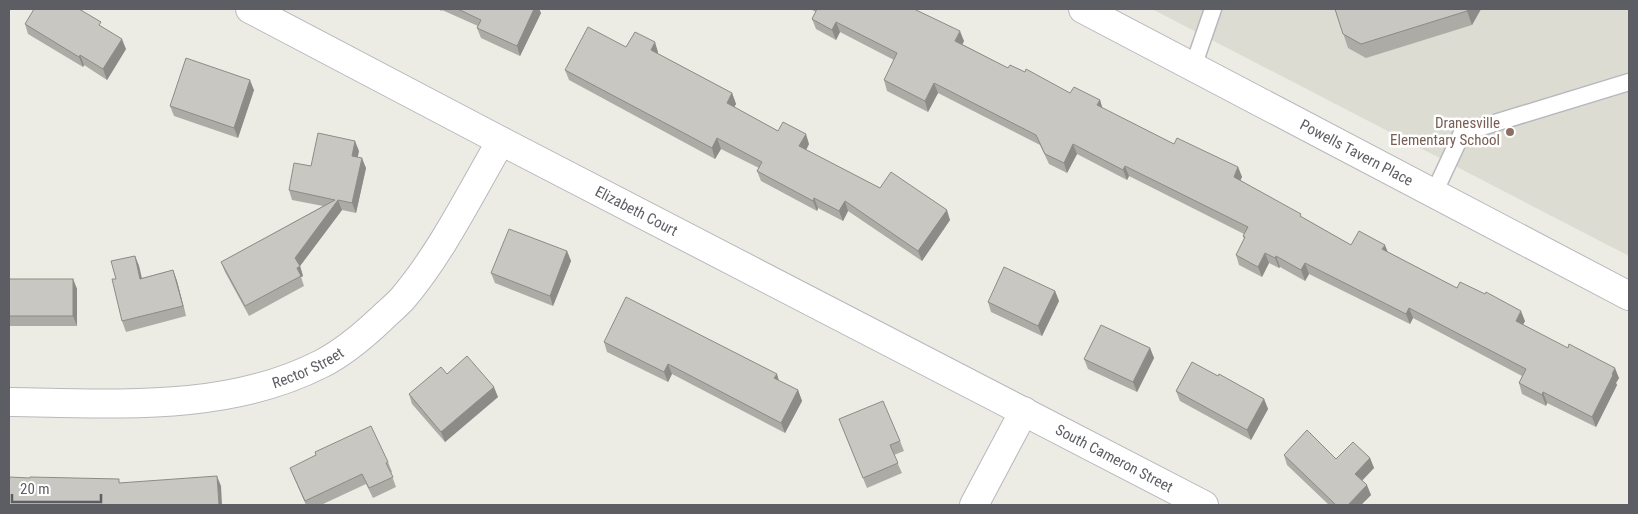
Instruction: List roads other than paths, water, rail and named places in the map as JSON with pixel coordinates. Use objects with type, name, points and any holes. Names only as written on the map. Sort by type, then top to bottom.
[{"type":"street","name":"Elizabeth Court","points":[[250,9],[501,141],[1024,410]]},
{"type":"street","name":"Powells Tavern Place","points":[[1083,9],[1629,296]]},
{"type":"street","name":"Rector Street","points":[[9,402],[137,403],[192,400],[235,394],[279,382],[322,364],[362,337],[403,298],[437,251],[501,141]]},
{"type":"street","points":[[974,505],[1024,410]]},
{"type":"street","name":"South Cameron Street","points":[[1024,410],[1204,505]]},
{"type":"lane","points":[[1193,67],[1213,9]]},
{"type":"lane","points":[[1434,193],[1462,133],[1629,82]]},
{"type":"place","name":"Dranesville Elementary School","points":[[1510,132]]}]
